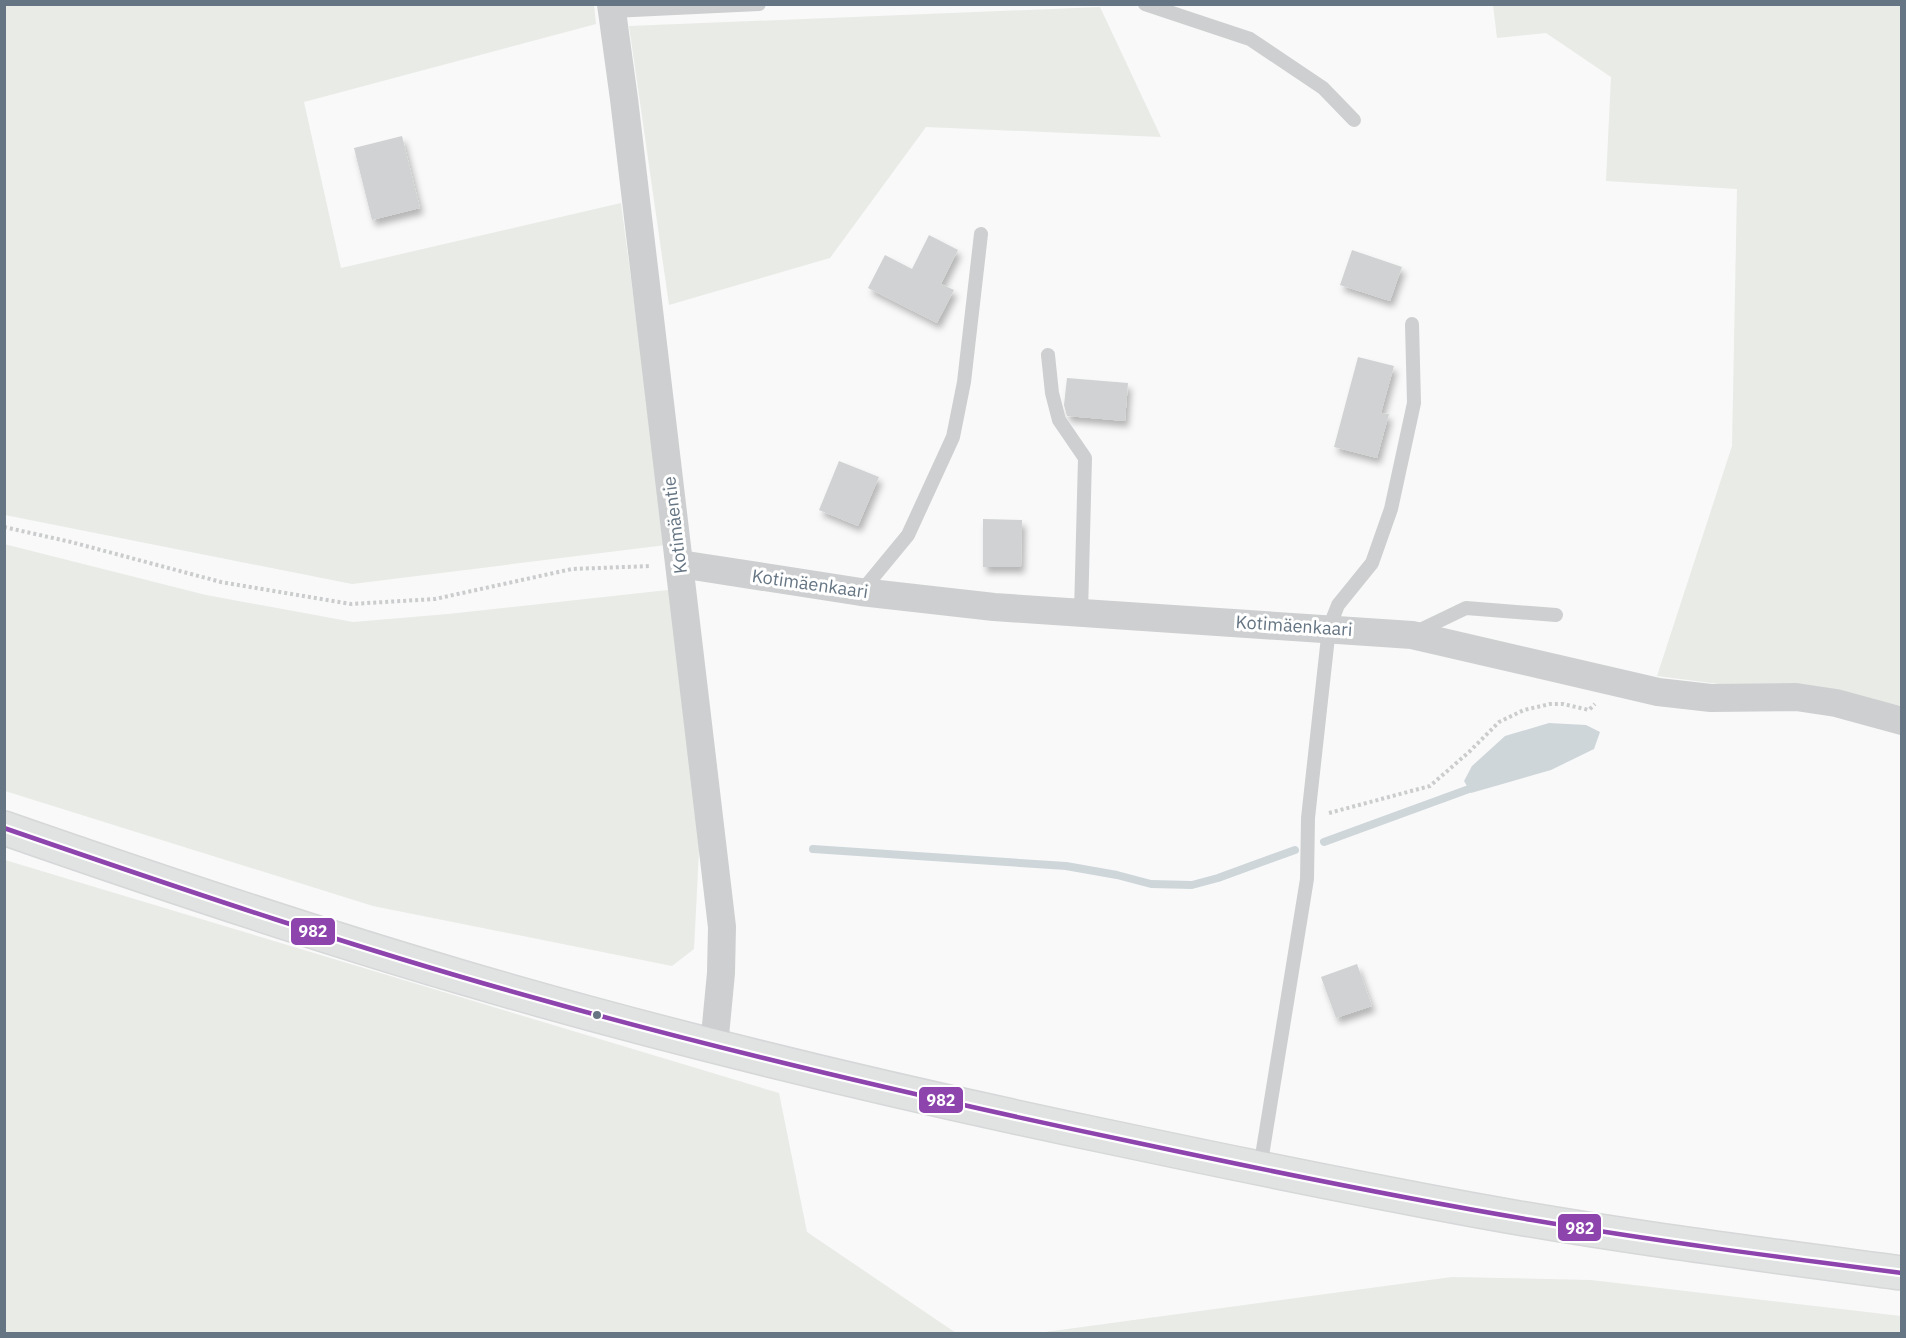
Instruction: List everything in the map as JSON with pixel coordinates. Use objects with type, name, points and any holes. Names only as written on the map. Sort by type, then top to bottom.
[{"type":"main road","points":[[4,828],[153,879],[462,977],[714,1046],[983,1111],[1490,1213],[1712,1248],[1902,1273]]},
{"type":"street","name":"Kotimäentie","points":[[612,8],[722,927],[722,973],[714,1046]]},
{"type":"street","name":"Kotimäenkaari","points":[[680,564],[861,592],[994,607],[1412,634],[1658,692],[1711,698],[1796,697],[1836,703],[1902,722]]},
{"type":"lane","points":[[612,8],[759,4]]},
{"type":"lane","points":[[1145,4],[1250,39],[1323,88],[1354,120]]},
{"type":"lane","points":[[861,592],[908,535],[953,437],[964,382],[981,234]]},
{"type":"lane","points":[[1260,1168],[1307,879],[1308,818],[1329,628],[1338,605],[1372,564],[1391,509],[1414,403],[1412,324]]},
{"type":"lane","points":[[1048,355],[1052,393],[1059,420],[1084,458],[1081,613]]},
{"type":"lane","points":[[1412,634],[1466,608],[1556,615]]},
{"type":"path","points":[[4,527],[72,542],[221,582],[351,604],[435,599],[572,569],[680,564]]},
{"type":"path","points":[[1308,818],[1430,786],[1499,722],[1524,710],[1550,704],[1563,704],[1588,710],[1608,692],[1622,685]]},
{"type":"shaded area","points":[[4,5],[594,5],[596,24],[304,102],[341,268],[621,203],[666,545],[352,584],[5,515]]},
{"type":"shaded area","points":[[1493,5],[1901,5],[1901,706],[1809,686],[1719,684],[1657,676],[1732,446],[1737,189],[1606,181],[1611,77],[1546,33],[1497,38]]},
{"type":"shaded area","points":[[1100,7],[1161,137],[926,127],[830,258],[669,305],[629,26]]},
{"type":"shaded area","points":[[4,544],[206,595],[353,622],[677,589],[701,812],[694,949],[672,966],[373,906],[5,791]]},
{"type":"shaded area","points":[[1549,723],[1586,725],[1600,732],[1594,749],[1551,770],[1471,793],[1464,781],[1472,766],[1505,736]]},
{"type":"shaded area","points":[[5,860],[779,1093],[807,1232],[956,1333],[5,1333]]},
{"type":"shaded area","points":[[1452,1277],[1591,1280],[1901,1316],[1901,1333],[1038,1333]]},
{"type":"building","points":[[402,136],[420,208],[372,220],[354,148]]},
{"type":"building","points":[[929,235],[958,250],[941,284],[954,290],[937,323],[868,288],[885,255],[912,269]]},
{"type":"building","points":[[1352,250],[1402,267],[1390,301],[1340,285]]},
{"type":"building","points":[[1358,357],[1394,366],[1381,413],[1389,414],[1377,458],[1334,447]]},
{"type":"building","points":[[1067,378],[1128,383],[1125,421],[1067,416],[1064,405]]},
{"type":"building","points":[[839,461],[879,477],[858,526],[819,510]]},
{"type":"building","points":[[983,519],[1022,520],[1021,567],[983,567]]},
{"type":"building","points":[[1357,964],[1372,1006],[1336,1018],[1321,977]]},
{"type":"waterway","points":[[1324,842],[1469,789]]},
{"type":"waterway","points":[[813,849],[1066,866],[1151,884],[1192,885],[1295,850]]},
{"type":"transit line","name":"982","points":[[4,828],[207,897],[410,962],[620,1021],[841,1077],[989,1111],[1433,1203],[1624,1235],[1902,1273]]}]
